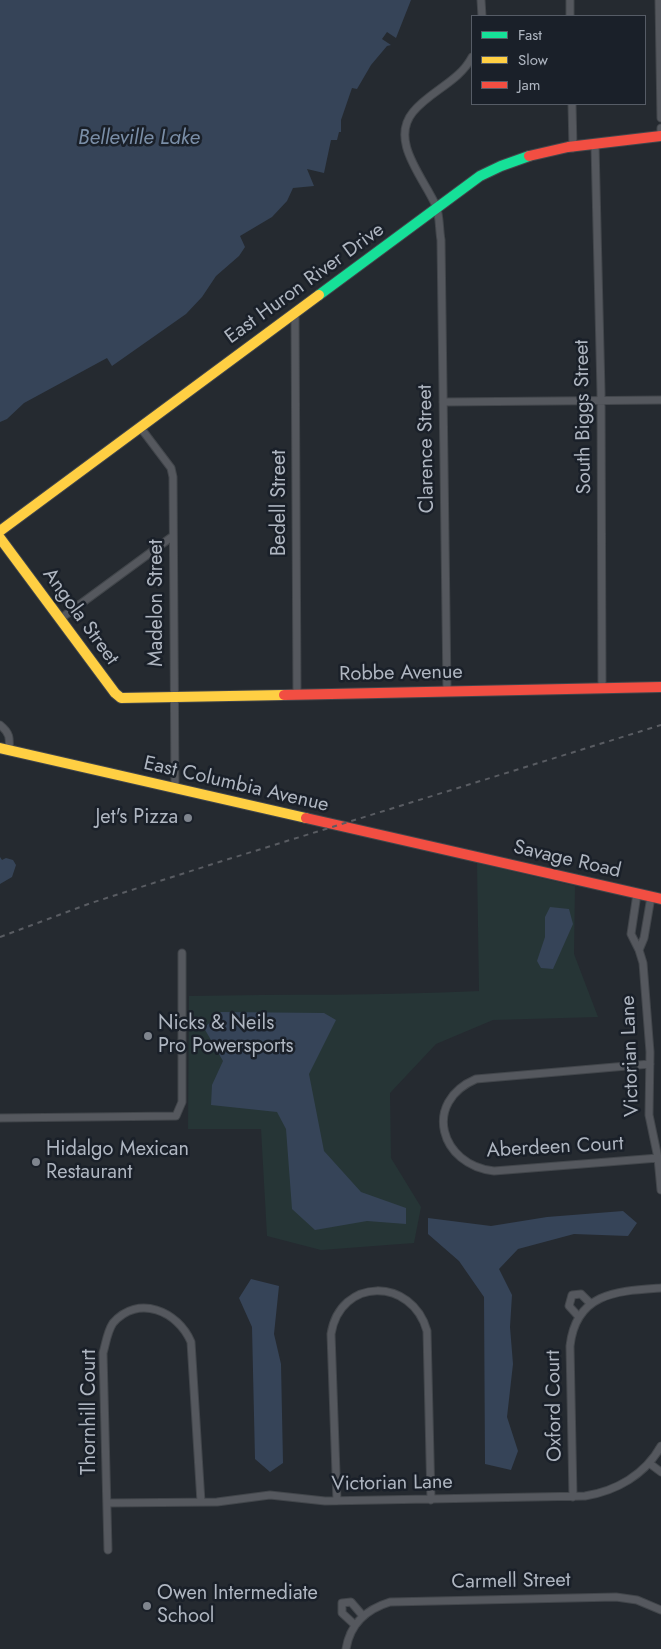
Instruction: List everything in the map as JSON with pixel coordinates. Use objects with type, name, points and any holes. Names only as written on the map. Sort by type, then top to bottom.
[{"type":"street","points":[[481,0],[482,15]]},
{"type":"street","points":[[570,0],[570,15]]},
{"type":"street","points":[[659,0],[661,118]]},
{"type":"street","points":[[437,208],[406,148],[404,136],[406,124],[415,109],[462,71],[471,59]]},
{"type":"street","points":[[572,105],[573,148]]},
{"type":"street","points":[[661,128],[661,136]]},
{"type":"street","name":"East Huron River Drive","points":[[0,531],[480,176],[500,165],[531,154],[661,136]]},
{"type":"street","name":"South Biggs Street","points":[[595,145],[601,401],[602,688]]},
{"type":"street","name":"Clarence Street","points":[[437,208],[440,240],[447,690]]},
{"type":"street","name":"Bedell Street","points":[[295,312],[297,694]]},
{"type":"street","points":[[443,402],[661,400]]},
{"type":"street","name":"Madelon Street","points":[[140,427],[172,471],[175,789]]},
{"type":"street","points":[[60,619],[173,536]]},
{"type":"street","name":"Angola Street","points":[[0,538],[115,693],[121,698],[142,697]]},
{"type":"street","name":"Robbe Avenue","points":[[142,697],[661,687]]},
{"type":"street","points":[[0,725],[8,731],[10,737],[5,749]]},
{"type":"street","name":"East Columbia Avenue","points":[[5,749],[465,855]]},
{"type":"street","name":"Savage Road","points":[[465,855],[656,898]]},
{"type":"street","name":"Victorian Lane","points":[[637,894],[631,934],[643,963],[650,1064],[649,1115],[658,1158],[661,1190]]},
{"type":"street","name":"Victorian Lane","points":[[639,950],[656,898]]},
{"type":"street","points":[[0,1118],[176,1116],[182,1102],[182,953]]},
{"type":"street","name":"Aberdeen Court","points":[[650,1064],[476,1079],[460,1088],[449,1101],[443,1118],[443,1128],[448,1143],[459,1158],[483,1170],[494,1171],[658,1158]]},
{"type":"street","name":"Oxford Court","points":[[573,1497],[570,1346],[573,1331],[580,1317],[591,1304],[617,1292],[661,1288]]},
{"type":"street","points":[[337,1501],[333,1324],[339,1310],[351,1299],[375,1290],[393,1293],[411,1303],[421,1316],[427,1331],[431,1500]]},
{"type":"street","points":[[580,1317],[569,1306],[570,1298],[576,1294],[581,1294],[591,1304]]},
{"type":"street","name":"Thornhill Court","points":[[108,1550],[103,1352],[107,1336],[113,1324],[130,1311],[147,1308],[163,1312],[177,1320],[191,1342],[201,1502]]},
{"type":"street","name":"Victorian Lane","points":[[107,1503],[201,1502],[270,1495],[337,1501],[573,1497],[596,1494],[616,1488],[649,1463],[661,1446]]},
{"type":"street","points":[[649,1463],[661,1472]]},
{"type":"street","name":"Carmell Street","points":[[346,1649],[355,1625],[363,1616],[380,1605],[400,1600],[616,1597],[637,1600],[661,1610]]},
{"type":"street","points":[[355,1625],[342,1613],[342,1603],[351,1602],[363,1616]]},
{"type":"shaded area","points":[[477,863],[575,886],[574,954],[598,1017],[493,1020],[436,1044],[390,1093],[391,1158],[421,1207],[414,1243],[321,1250],[267,1236],[261,1129],[188,1129],[189,996],[479,991]]},
{"type":"water","name":"Belleville Lake","points":[[0,0],[411,0],[396,38],[387,32],[382,39],[391,45],[387,46],[371,65],[357,89],[352,88],[341,120],[341,132],[339,132],[337,140],[331,140],[324,173],[307,169],[314,186],[293,188],[287,201],[272,217],[240,236],[245,247],[239,256],[216,276],[202,297],[186,314],[112,366],[107,358],[24,403],[7,419],[0,422]]},
{"type":"water","points":[[0,857],[2,860],[6,858],[13,860],[16,865],[12,877],[0,884]]},
{"type":"water","points":[[550,907],[569,909],[573,924],[553,969],[541,968],[537,961],[545,937],[545,917]]},
{"type":"water","points":[[221,1012],[324,1013],[336,1020],[309,1074],[324,1151],[361,1192],[406,1208],[406,1224],[367,1221],[315,1230],[292,1209],[286,1129],[277,1112],[211,1105],[212,1085],[223,1061],[204,1028]]},
{"type":"water","points":[[623,1211],[637,1223],[628,1236],[574,1234],[518,1249],[499,1269],[512,1295],[510,1327],[513,1364],[507,1417],[518,1451],[511,1470],[485,1464],[484,1297],[459,1261],[428,1234],[428,1218],[491,1226],[547,1217]]},
{"type":"water","points":[[251,1279],[279,1286],[274,1334],[281,1364],[283,1463],[270,1472],[255,1459],[252,1327],[239,1298]]},
{"type":"railway","points":[[0,937],[91,903],[661,725]]},
{"type":"traffic: fast","points":[[319,295],[480,176],[529,156]]},
{"type":"traffic: slow","points":[[0,531],[319,295]]},
{"type":"traffic: slow","points":[[0,538],[115,693],[121,698],[284,695]]},
{"type":"traffic: slow","points":[[0,748],[306,818]]},
{"type":"traffic: jam","points":[[529,156],[568,147],[661,136]]},
{"type":"traffic: jam","points":[[284,695],[661,687]]},
{"type":"traffic: jam","points":[[306,818],[661,899]]},
{"type":"place","name":"Jet's Pizza","points":[[188,818]]},
{"type":"place","name":"Nicks & Neils Pro Powersports","points":[[148,1036]]},
{"type":"place","name":"Hidalgo Mexican Restaurant","points":[[36,1162]]},
{"type":"place","name":"Owen Intermediate School","points":[[147,1606]]}]
